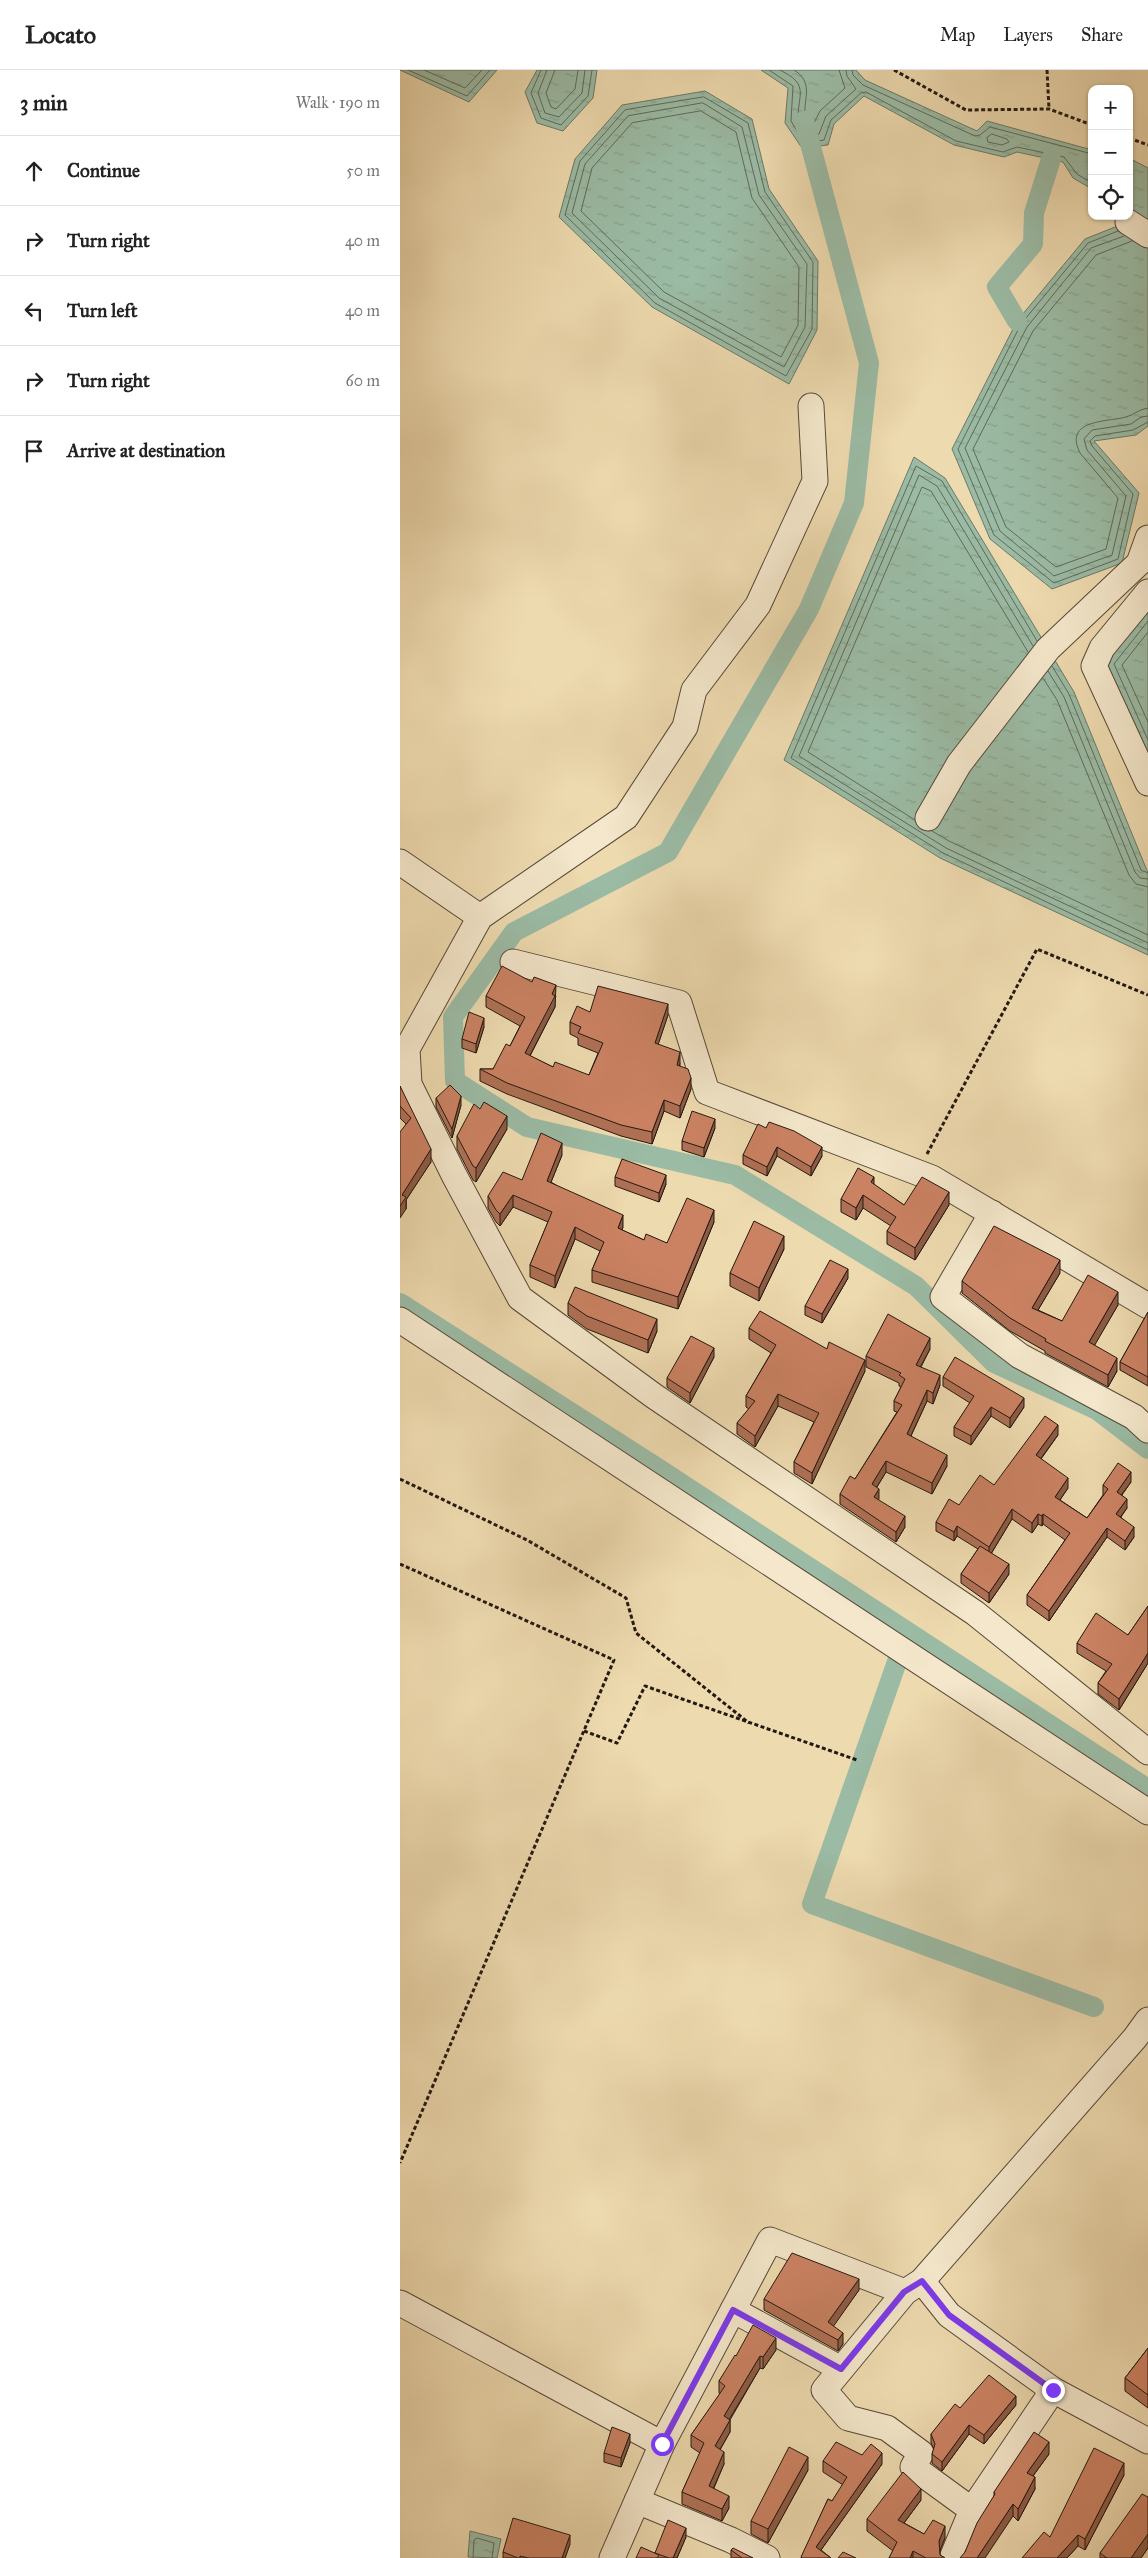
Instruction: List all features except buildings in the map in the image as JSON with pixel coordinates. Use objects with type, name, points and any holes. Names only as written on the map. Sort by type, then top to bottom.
[{"type":"street","points":[[810,406],[815,481],[758,605],[694,690],[685,728],[626,817],[480,917],[407,1049],[409,1084],[454,1175],[520,1298],[663,1402],[975,1613],[1148,1752]]},
{"type":"street","points":[[928,818],[959,764],[1042,656],[1139,563],[1148,538]]},
{"type":"street","points":[[1148,592],[1102,648],[1094,666],[1148,783]]},
{"type":"street","points":[[400,862],[480,917]]},
{"type":"street","points":[[513,962],[679,1003],[706,1092],[932,1178],[1148,1306]]},
{"type":"street","points":[[992,1213],[943,1297],[1020,1356],[1134,1417],[1148,1430]]},
{"type":"street","points":[[400,1320],[1148,1812]]},
{"type":"street","points":[[972,2510],[913,2467],[921,2453],[887,2428],[848,2418],[824,2390],[913,2286],[1135,2038],[1148,2020]]},
{"type":"street","points":[[612,2558],[662,2444],[770,2240],[913,2286],[949,2315],[1053,2390],[1148,2441]]},
{"type":"street","points":[[400,2303],[662,2444]]},
{"type":"street","points":[[733,2310],[841,2369]]},
{"type":"street","points":[[952,2558],[972,2510],[1053,2390]]},
{"type":"street","points":[[637,2501],[731,2540],[767,2558]]},
{"type":"path","points":[[894,70],[966,110],[1049,109],[1088,124]]},
{"type":"path","points":[[1047,70],[1049,109]]},
{"type":"path","points":[[1133,139],[1148,145]]},
{"type":"path","points":[[917,1172],[1037,948],[1148,995]]},
{"type":"path","points":[[400,1479],[527,1540],[626,1598],[636,1633],[749,1723]]},
{"type":"path","points":[[400,1564],[614,1660],[400,2163]]},
{"type":"path","points":[[584,1731],[617,1743],[644,1686],[857,1760]]},
{"type":"water","points":[[400,70],[497,70],[469,102]]},
{"type":"water","points":[[537,70],[597,70],[593,98],[563,131],[537,123],[525,92]]},
{"type":"water","points":[[761,70],[856,70],[865,80],[977,131],[987,121],[1088,149],[1088,187],[1073,178],[1063,162],[1017,152],[1004,157],[954,145],[864,96],[834,124],[828,145],[802,148],[785,123],[788,88]]},
{"type":"water","points":[[705,91],[752,119],[769,189],[818,261],[817,330],[789,384],[652,307],[559,217],[575,159],[622,105]]},
{"type":"water","points":[[1133,160],[1148,168],[1148,426],[1136,435],[1094,441],[1139,493],[1122,563],[1052,589],[990,539],[952,449],[1017,321],[1085,239],[1140,217],[1133,213]]},
{"type":"water","points":[[914,457],[945,478],[1074,692],[1148,873],[1148,955],[940,858],[784,760]]},
{"type":"water","points":[[1148,603],[1148,767],[1100,662]]},
{"type":"water","points":[[470,2531],[501,2539],[497,2558],[468,2557]]},
{"type":"waterway","points":[[804,121],[869,363],[854,503],[809,609],[668,852],[514,932],[453,1017],[455,1081],[527,1127],[735,1175],[916,1286],[994,1363],[1097,1410],[1148,1449]]},
{"type":"waterway","points":[[1017,321],[997,287],[1033,244],[1034,213],[1051,159]]},
{"type":"waterway","points":[[400,1303],[656,1467],[1148,1789]]},
{"type":"waterway","points":[[906,1636],[812,1904],[1094,2007]]},
{"type":"route","points":[[662,2444],[733,2310],[841,2369],[904,2292],[922,2281],[949,2315],[1053,2390]]}]
